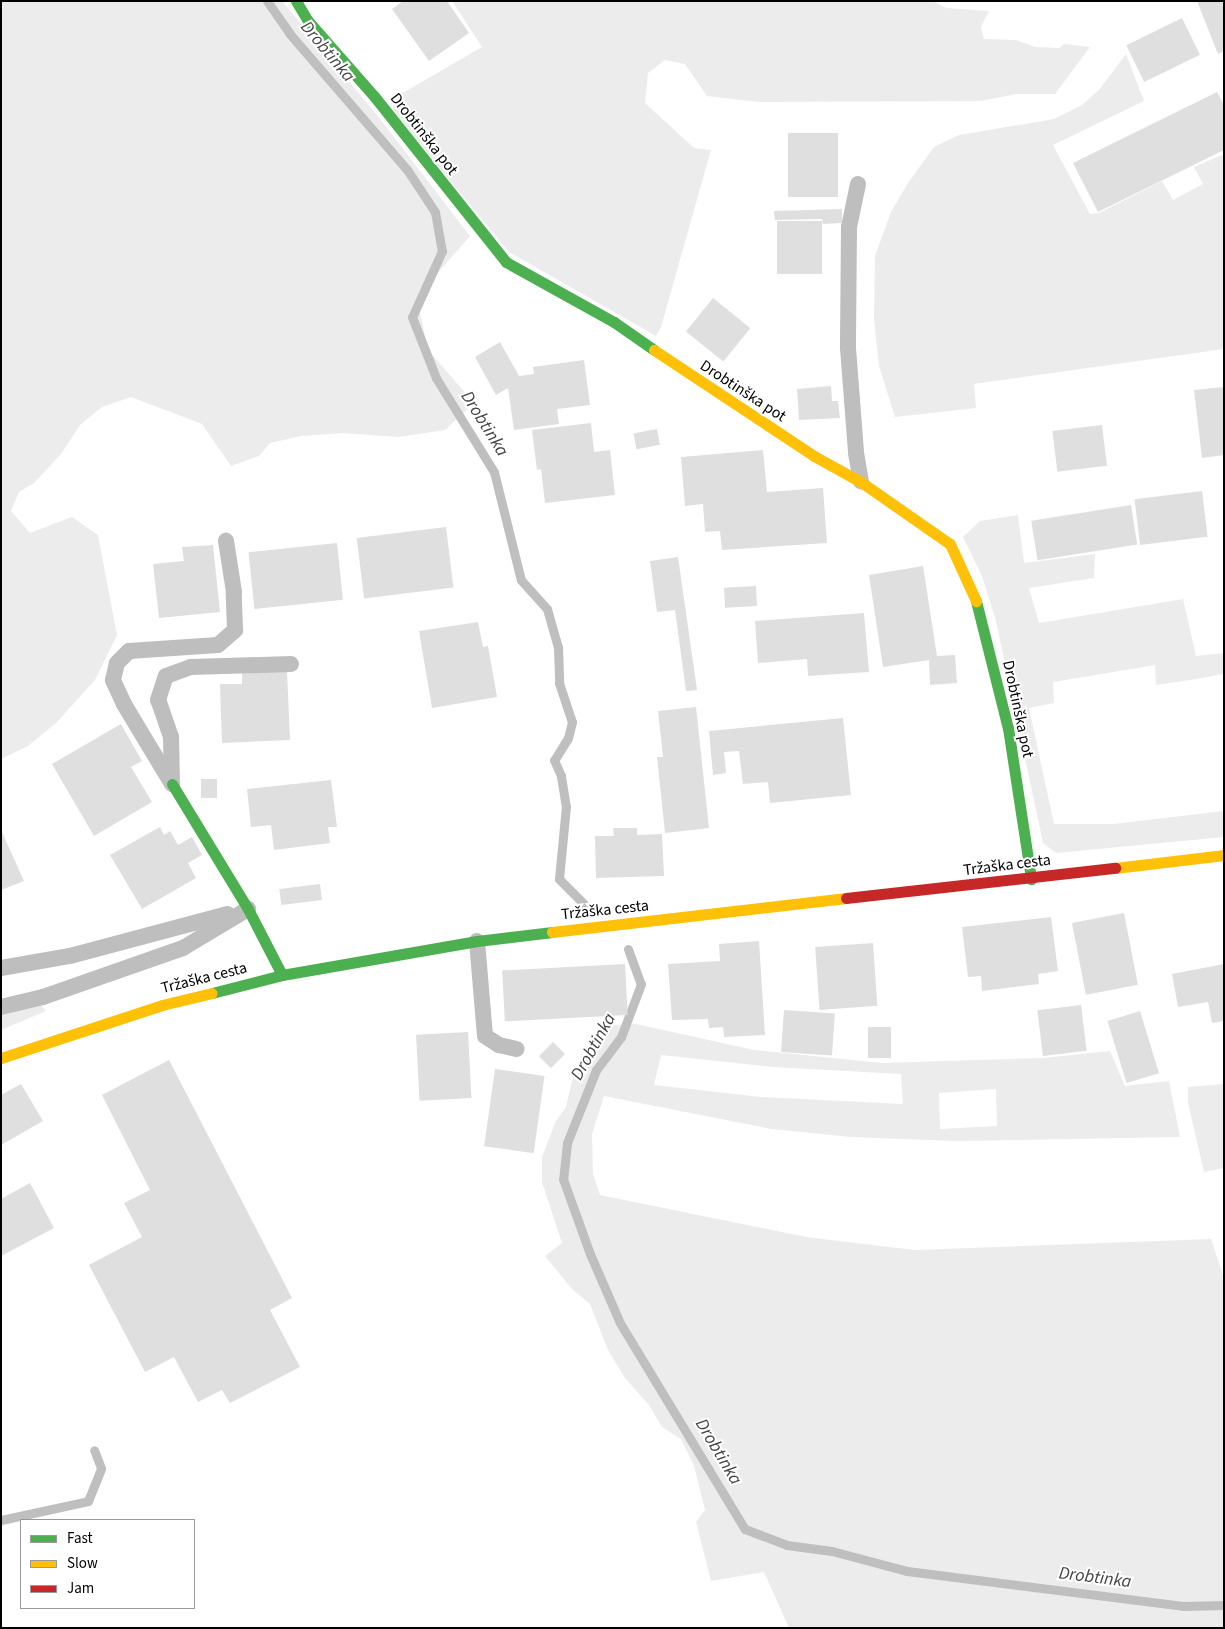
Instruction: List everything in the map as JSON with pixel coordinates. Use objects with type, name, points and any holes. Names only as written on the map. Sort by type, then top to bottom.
[{"type":"street","name":"Drobtinška pot","points":[[296,1],[308,21],[374,96],[506,262],[614,322],[705,386],[814,456],[861,482],[950,544],[979,608],[1008,728],[1031,879]]},
{"type":"street","points":[[172,784],[248,909],[282,975]]},
{"type":"street","name":"Tržaška cesta","points":[[1,1058],[162,1005],[282,975],[477,941],[1031,879],[1224,855]]},
{"type":"lane","points":[[858,184],[849,227],[848,348],[861,482]]},
{"type":"lane","points":[[172,784],[124,704],[113,680],[118,662],[129,651],[218,644],[235,630],[234,592],[226,541]]},
{"type":"lane","points":[[172,784],[172,737],[158,700],[166,676],[191,667],[291,664]]},
{"type":"lane","points":[[1,968],[70,956],[248,909]]},
{"type":"lane","points":[[1,1007],[43,997],[183,948],[248,909]]},
{"type":"lane","points":[[477,941],[485,1036],[499,1045],[517,1049]]},
{"type":"shaded area","points":[[1,1],[282,1],[377,115],[470,236],[435,276],[418,303],[428,350],[474,403],[445,430],[399,437],[343,433],[301,436],[270,443],[259,456],[231,466],[202,424],[131,397],[102,407],[80,425],[61,454],[34,483],[19,492],[11,511],[30,533],[72,517],[98,535],[117,635],[95,680],[57,722],[28,746],[1,759]]},
{"type":"shaded area","points":[[452,1],[932,1],[947,8],[989,11],[981,27],[984,39],[1016,40],[1035,47],[1059,48],[1064,44],[1090,47],[1055,94],[1016,94],[981,101],[759,102],[707,96],[685,64],[665,60],[648,73],[645,103],[694,148],[711,150],[661,327],[656,336],[509,252],[393,111],[394,98],[482,47]]},
{"type":"shaded area","points":[[1126,54],[1144,101],[1053,145],[1090,214],[1099,213],[1162,181],[1173,200],[1203,184],[1194,167],[1224,154],[1224,349],[974,384],[976,408],[895,417],[879,366],[874,319],[875,256],[891,212],[908,183],[934,147],[959,135],[1054,119],[1082,105],[1099,90]]},
{"type":"shaded area","points":[[1018,515],[1024,563],[1095,554],[1094,578],[1029,588],[1039,623],[1183,599],[1196,656],[1224,653],[1224,674],[1196,679],[1156,685],[1155,665],[1053,682],[1054,703],[1029,708],[1054,824],[1113,824],[1224,811],[1224,837],[1056,853],[1043,843],[996,621],[982,576],[963,537],[980,521]]},
{"type":"shaded area","points":[[40,1004],[46,1011],[1,1030],[1,1013]]},
{"type":"shaded area","points":[[636,1024],[754,1050],[882,1063],[1043,1058],[1110,1051],[1125,1086],[1169,1081],[1180,1137],[956,1141],[851,1137],[772,1129],[604,1096],[592,1134],[593,1174],[600,1195],[806,1237],[914,1250],[1211,1239],[1224,1278],[1224,1628],[789,1628],[764,1572],[711,1581],[696,1522],[705,1510],[694,1466],[681,1439],[662,1427],[649,1405],[625,1378],[608,1350],[590,1304],[572,1289],[545,1256],[562,1243],[542,1182],[542,1157],[556,1121],[566,1107],[572,1081],[587,1055],[611,1025]],"holes":[[[661,1055],[773,1067],[901,1074],[903,1104],[761,1097],[654,1085]],[[996,1089],[997,1126],[940,1129],[939,1093]]]},
{"type":"shaded area","points":[[1224,1084],[1224,1168],[1204,1172],[1188,1103],[1188,1087]]},
{"type":"building","points":[[403,1],[447,1],[469,33],[429,61],[392,9]]},
{"type":"building","points":[[1197,1],[1224,1],[1224,51],[1218,54]]},
{"type":"building","points":[[1182,18],[1200,55],[1144,82],[1126,45]]},
{"type":"building","points":[[1217,92],[1224,105],[1224,150],[1098,212],[1073,163]]},
{"type":"building","points":[[788,133],[838,133],[838,197],[788,197]]},
{"type":"building","points":[[842,209],[842,223],[823,224],[822,219],[775,220],[774,211]]},
{"type":"building","points":[[777,221],[822,221],[822,274],[777,274]]},
{"type":"building","points":[[713,298],[750,328],[723,362],[686,331]]},
{"type":"building","points":[[500,342],[519,376],[534,374],[533,367],[584,360],[590,405],[557,409],[559,424],[514,430],[508,388],[496,395],[475,357]]},
{"type":"building","points":[[831,386],[832,401],[838,401],[840,418],[799,420],[797,389]]},
{"type":"building","points":[[1224,387],[1224,455],[1202,458],[1194,390]]},
{"type":"building","points":[[591,423],[594,452],[610,450],[615,495],[545,503],[541,469],[537,470],[532,430]]},
{"type":"building","points":[[1102,425],[1107,466],[1057,472],[1052,431]]},
{"type":"building","points":[[657,429],[660,445],[636,449],[633,434]]},
{"type":"building","points":[[763,450],[767,492],[823,488],[827,543],[722,550],[720,531],[705,532],[703,504],[685,506],[681,457]]},
{"type":"building","points":[[1202,491],[1208,537],[1140,545],[1135,499]]},
{"type":"building","points":[[1131,505],[1137,545],[1038,560],[1031,521]]},
{"type":"building","points":[[446,527],[453,588],[364,599],[357,538]]},
{"type":"building","points":[[337,543],[343,600],[254,609],[248,552]]},
{"type":"building","points":[[213,545],[220,612],[159,618],[153,564],[184,561],[182,547]]},
{"type":"building","points":[[678,557],[697,690],[686,691],[675,610],[657,612],[650,561]]},
{"type":"building","points":[[923,566],[937,656],[955,655],[957,683],[930,685],[929,660],[883,667],[869,575]]},
{"type":"building","points":[[756,586],[757,606],[725,608],[724,588]]},
{"type":"building","points":[[864,613],[869,672],[808,676],[807,659],[758,663],[755,621]]},
{"type":"building","points":[[478,622],[483,647],[488,646],[497,697],[432,708],[419,631]]},
{"type":"building","points":[[287,671],[290,740],[222,743],[220,684],[242,684],[242,672]]},
{"type":"building","points":[[696,707],[709,828],[665,833],[657,757],[663,757],[658,711]]},
{"type":"building","points":[[843,718],[851,795],[770,803],[768,782],[743,784],[739,751],[724,752],[726,773],[713,775],[709,731]]},
{"type":"building","points":[[121,724],[142,761],[131,767],[152,802],[94,836],[52,764]]},
{"type":"building","points":[[201,779],[217,779],[217,798],[201,798]]},
{"type":"building","points":[[331,780],[337,827],[328,827],[330,843],[274,850],[271,825],[251,827],[247,789]]},
{"type":"building","points":[[160,827],[164,835],[170,831],[178,845],[192,837],[202,855],[188,863],[196,878],[142,909],[110,855]]},
{"type":"building","points":[[613,828],[637,828],[637,835],[662,834],[664,876],[596,878],[595,836],[614,836]]},
{"type":"building","points":[[1,830],[24,881],[1,890]]},
{"type":"building","points":[[320,884],[322,900],[281,905],[279,889]]},
{"type":"building","points":[[1124,913],[1138,985],[1086,995],[1072,923]]},
{"type":"building","points":[[1051,917],[1058,971],[1038,974],[1039,984],[982,991],[981,976],[968,977],[962,927]]},
{"type":"building","points":[[759,941],[765,1035],[724,1037],[723,1027],[709,1028],[708,1019],[672,1020],[668,964],[720,961],[719,944]]},
{"type":"building","points":[[873,943],[877,1006],[820,1010],[815,947]]},
{"type":"building","points":[[625,964],[628,1015],[505,1021],[502,970]]},
{"type":"building","points":[[1224,964],[1224,1021],[1212,1023],[1208,1002],[1178,1007],[1172,974]]},
{"type":"building","points":[[1081,1005],[1087,1051],[1043,1056],[1037,1010]]},
{"type":"building","points":[[784,1010],[835,1014],[832,1055],[781,1052]]},
{"type":"building","points":[[1140,1011],[1159,1073],[1126,1083],[1107,1021]]},
{"type":"building","points":[[868,1027],[891,1027],[891,1058],[868,1058]]},
{"type":"building","points":[[468,1032],[471,1098],[420,1101],[416,1035]]},
{"type":"building","points":[[553,1042],[565,1054],[551,1068],[539,1056]]},
{"type":"building","points":[[169,1060],[292,1298],[270,1310],[300,1367],[230,1403],[222,1390],[198,1402],[174,1357],[145,1372],[89,1265],[142,1237],[124,1203],[150,1190],[102,1095]]},
{"type":"building","points":[[495,1069],[545,1076],[534,1153],[484,1146]]},
{"type":"building","points":[[21,1084],[43,1121],[1,1145],[1,1095]]},
{"type":"building","points":[[30,1183],[54,1228],[1,1256],[1,1199]]},
{"type":"waterway","name":"Drobtinka","points":[[267,1],[289,33],[408,171],[435,212],[442,251],[412,317],[436,378],[494,472],[521,580],[547,609],[558,647],[559,683],[572,722],[568,738],[554,760],[561,776],[566,806],[559,879],[584,904]]},
{"type":"waterway","name":"Drobtinka","points":[[628,949],[641,984],[621,1037],[596,1070],[567,1143],[563,1179],[590,1254],[620,1323],[745,1529],[787,1545],[832,1551],[907,1571],[1183,1606],[1224,1605]]},
{"type":"waterway","points":[[1,1520],[88,1501],[101,1468],[94,1450]]},
{"type":"traffic: fast","points":[[296,1],[308,21],[374,96],[506,262],[614,322],[654,350]]},
{"type":"traffic: fast","points":[[976,601],[1008,728],[1031,879]]},
{"type":"traffic: fast","points":[[172,784],[248,909],[282,975]]},
{"type":"traffic: fast","points":[[212,993],[282,975],[477,941],[552,932]]},
{"type":"traffic: slow","points":[[654,350],[814,456],[861,482],[950,544],[976,601]]},
{"type":"traffic: slow","points":[[1115,868],[1224,855]]},
{"type":"traffic: slow","points":[[552,932],[846,898]]},
{"type":"traffic: slow","points":[[1,1058],[162,1005],[212,993]]},
{"type":"traffic: jam","points":[[846,898],[1115,868]]}]
